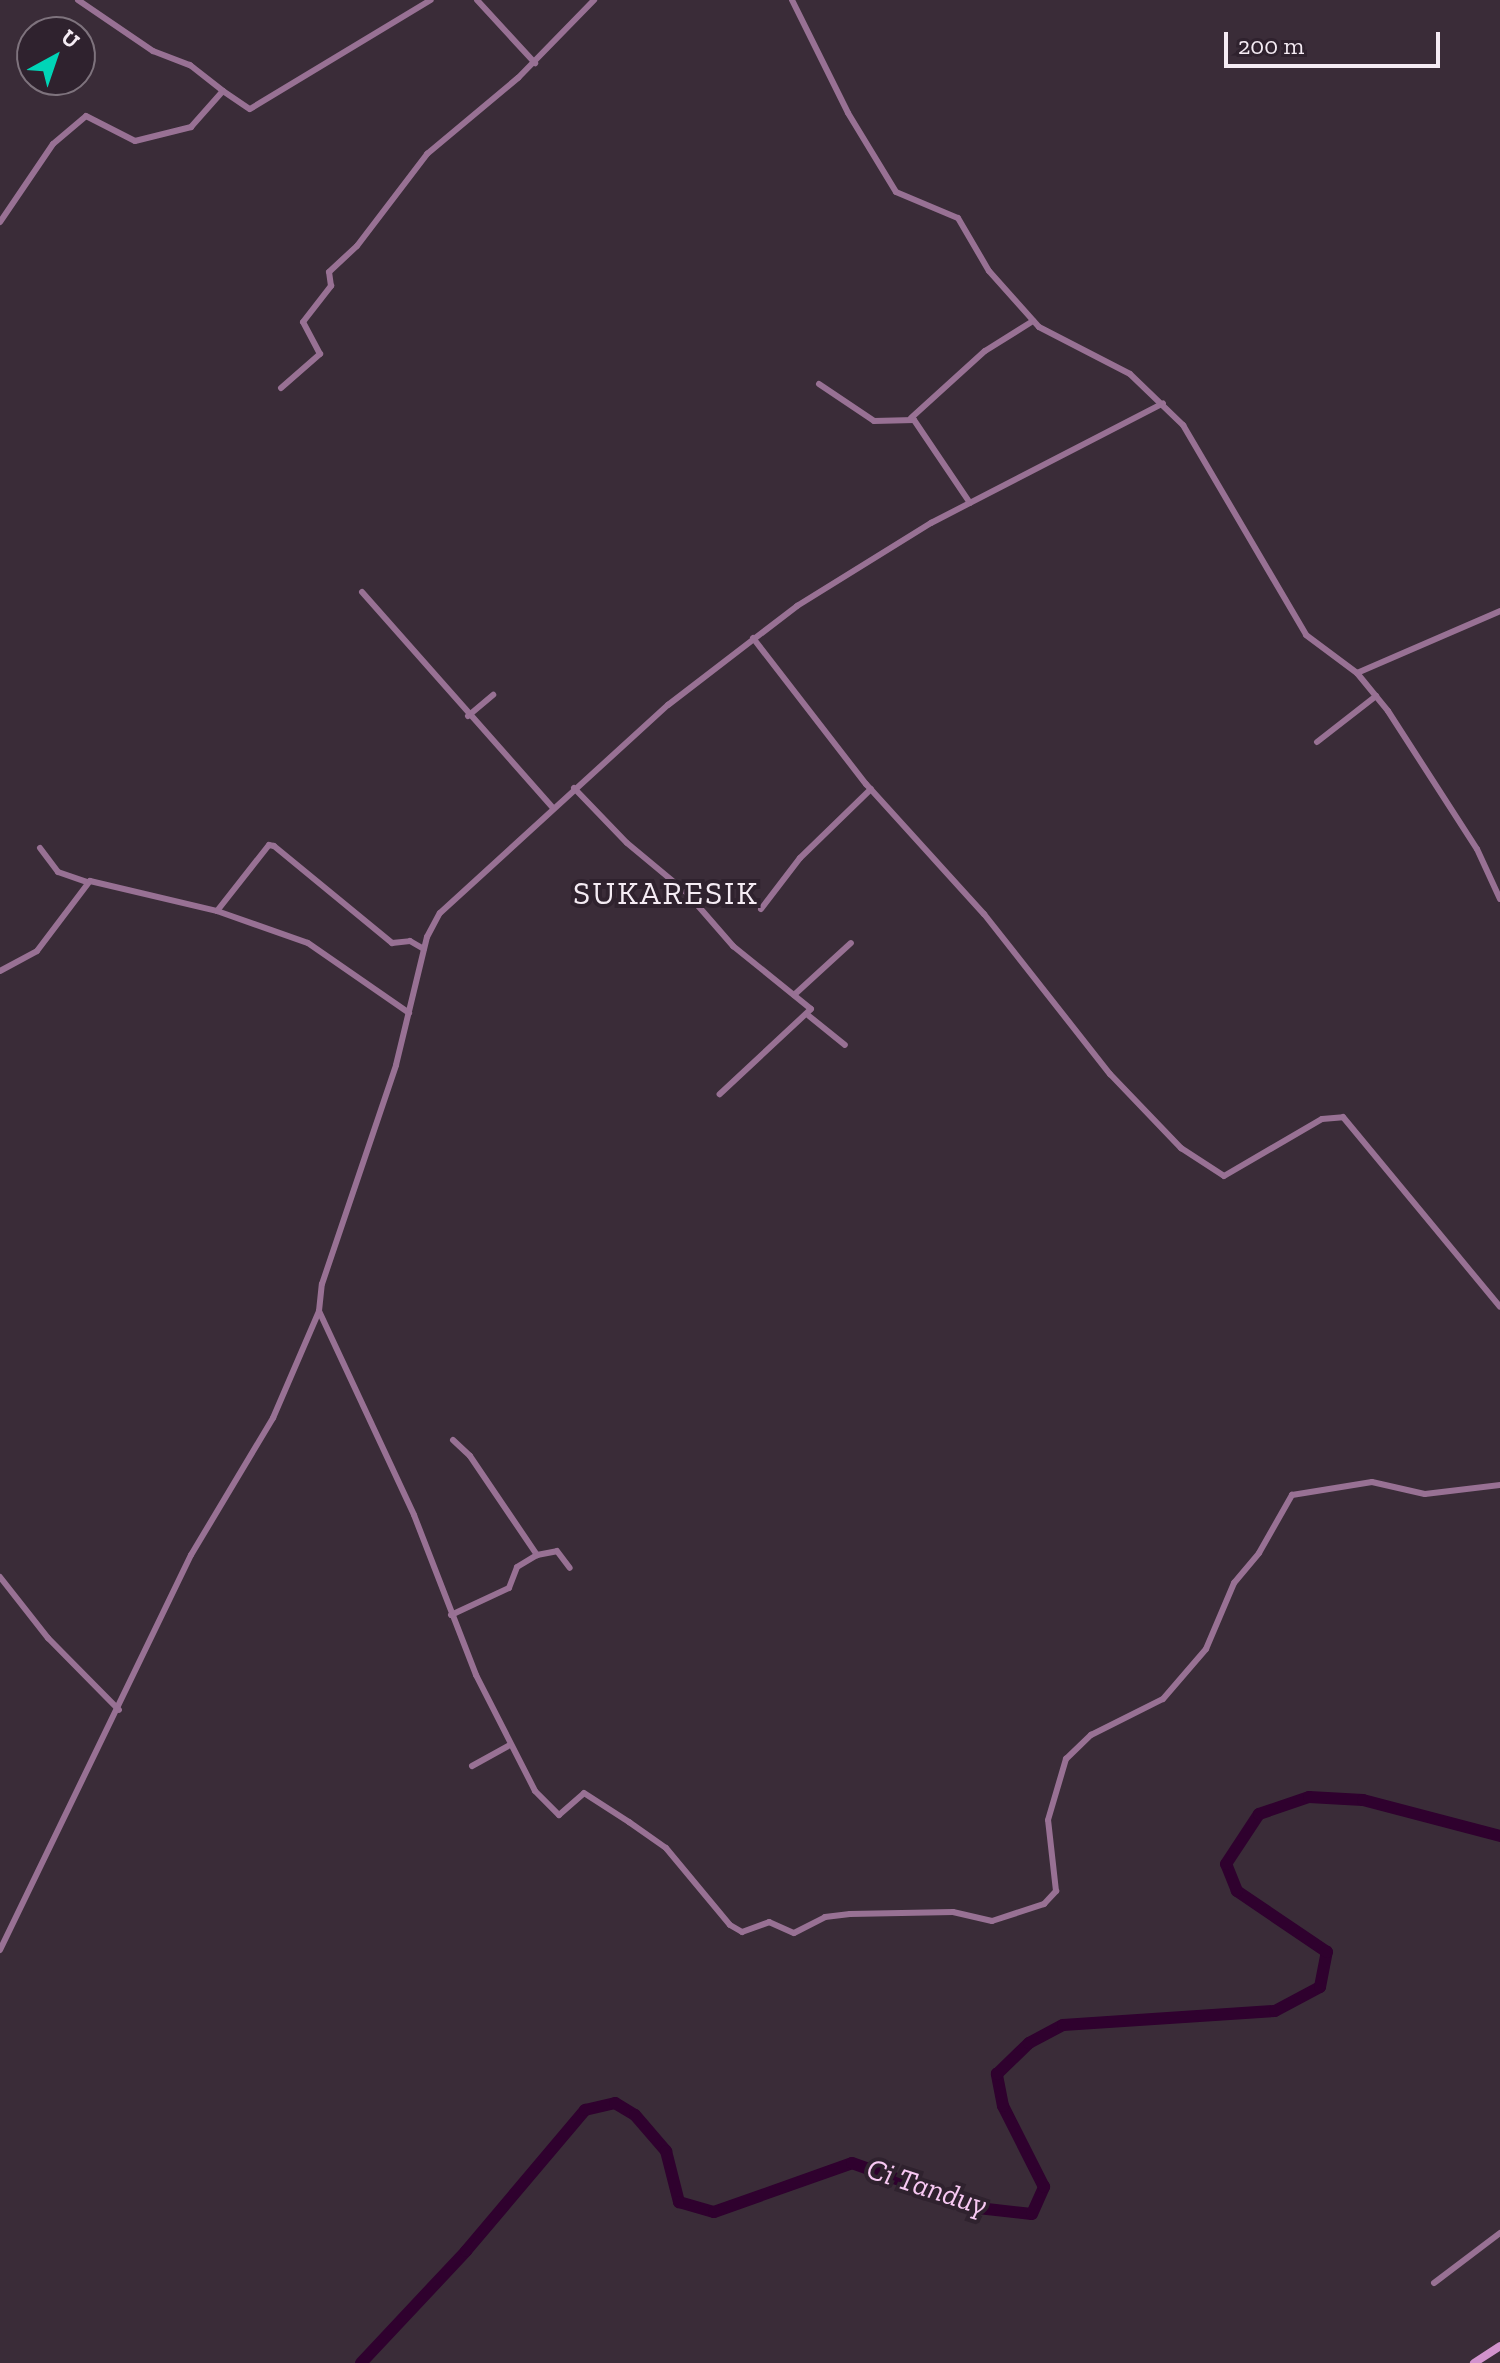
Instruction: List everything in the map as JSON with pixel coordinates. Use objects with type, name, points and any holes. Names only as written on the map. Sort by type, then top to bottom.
[{"type":"main road","points":[[1474,2363],[1500,2346]]},
{"type":"street","points":[[78,0],[153,51],[193,66],[244,108],[254,107],[431,0]]},
{"type":"street","points":[[477,0],[535,63]]},
{"type":"street","points":[[281,388],[320,354],[303,322],[332,284],[329,272],[357,246],[427,154],[535,63],[594,0]]},
{"type":"street","points":[[792,0],[890,185],[908,200],[947,212],[964,224],[989,271],[1033,321],[1080,352],[1116,365],[1163,403],[1183,425],[1308,639],[1357,673],[1376,696],[1477,849],[1500,899]]},
{"type":"street","points":[[0,222],[53,144],[85,116],[135,141],[191,127],[223,91]]},
{"type":"street","points":[[819,384],[874,421],[911,418],[985,351],[1033,321]]},
{"type":"street","points":[[0,1950],[119,1710],[191,1555],[273,1418],[319,1311],[322,1284],[409,1013],[424,949],[440,913],[552,807],[753,638],[898,543],[1163,403]]},
{"type":"street","points":[[911,418],[970,503]]},
{"type":"street","points":[[362,592],[468,716],[552,807]]},
{"type":"street","points":[[1357,673],[1500,611]]},
{"type":"street","points":[[753,638],[871,789],[984,914],[1110,1074],[1196,1161],[1224,1176],[1322,1119],[1343,1117],[1500,1307]]},
{"type":"street","points":[[468,716],[493,695]]},
{"type":"street","points":[[1317,742],[1376,696]]},
{"type":"street","points":[[574,788],[627,843],[686,892],[733,946],[811,1009],[809,1016],[720,1094]]},
{"type":"street","points":[[761,909],[800,858],[871,789]]},
{"type":"street","points":[[217,911],[269,845],[392,943],[407,940],[424,949]]},
{"type":"street","points":[[40,848],[58,872],[87,882],[217,911],[308,943],[409,1013]]},
{"type":"street","points":[[0,971],[37,951],[87,882]]},
{"type":"street","points":[[794,995],[851,943]]},
{"type":"street","points":[[809,1016],[845,1045]]},
{"type":"street","points":[[319,1311],[373,1421],[451,1615],[510,1745],[551,1810],[562,1815],[585,1793],[666,1848],[736,1931],[769,1922],[794,1933],[825,1917],[850,1914],[953,1912],[1004,1919],[1044,1904],[1056,1891],[1048,1820],[1053,1791],[1072,1751],[1163,1699],[1216,1632],[1234,1583],[1259,1553],[1292,1495],[1372,1482],[1425,1494],[1500,1485]]},
{"type":"street","points":[[453,1440],[470,1456],[537,1555]]},
{"type":"street","points":[[451,1615],[509,1588],[517,1567],[537,1555],[557,1551],[570,1568]]},
{"type":"street","points":[[0,1577],[56,1647],[119,1710]]},
{"type":"street","points":[[472,1766],[510,1745]]},
{"type":"street","points":[[1434,2283],[1500,2233]]},
{"type":"waterway","name":"Ci Tanduy","points":[[361,2363],[466,2251],[585,2110],[615,2103],[635,2115],[666,2151],[679,2202],[714,2212],[852,2163],[978,2208],[1032,2214],[1044,2187],[1003,2106],[997,2074],[1029,2043],[1063,2025],[1275,2011],[1320,1987],[1327,1952],[1237,1891],[1226,1864],[1259,1814],[1309,1797],[1363,1800],[1500,1836]]},
{"type":"district","name":"SUKARESIK","points":[[666,893]]}]
